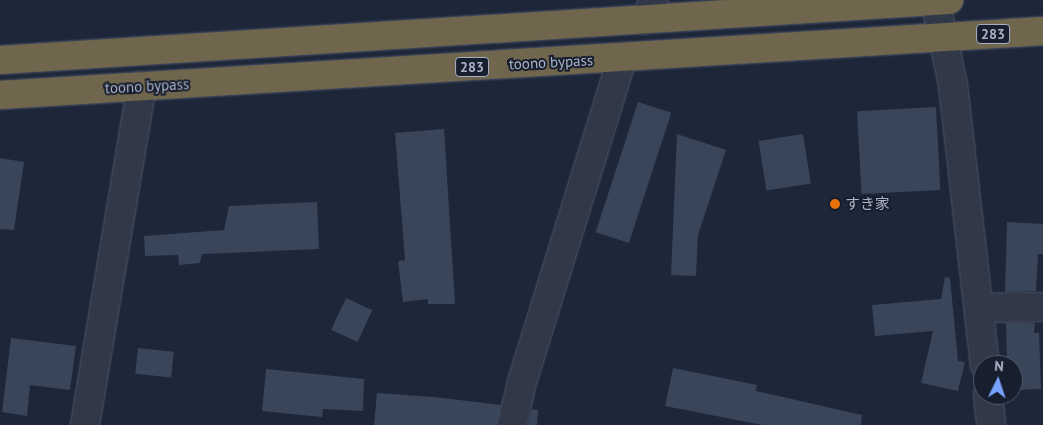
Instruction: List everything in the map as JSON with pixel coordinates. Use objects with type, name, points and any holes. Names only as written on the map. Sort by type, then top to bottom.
[{"type":"highway","points":[[0,60],[649,10],[940,0]]},
{"type":"highway","name":"toono bypass","points":[[0,95],[1043,31]]},
{"type":"street","points":[[940,0],[980,308],[984,355]]},
{"type":"street","points":[[512,425],[522,382],[622,58]]},
{"type":"street","points":[[85,425],[142,86]]},
{"type":"street","points":[[980,308],[1043,307]]},
{"type":"street","points":[[989,405],[991,425]]},
{"type":"building","points":[[638,102],[671,113],[629,243],[596,232]]},
{"type":"building","points":[[936,107],[940,190],[861,194],[857,111]]},
{"type":"building","points":[[444,129],[455,304],[428,304],[428,299],[403,302],[398,261],[405,260],[395,133]]},
{"type":"building","points":[[677,134],[726,150],[698,235],[696,276],[671,275]]},
{"type":"building","points":[[803,134],[811,183],[766,190],[759,141]]},
{"type":"building","points":[[0,158],[24,162],[14,230],[0,229]]},
{"type":"building","points":[[317,202],[319,249],[202,254],[200,263],[179,265],[178,255],[145,256],[144,236],[224,230],[229,206]]},
{"type":"building","points":[[1007,222],[1043,224],[1043,254],[1038,254],[1036,291],[1005,292]]},
{"type":"building","points":[[945,277],[950,278],[958,361],[965,362],[958,391],[921,383],[933,331],[875,336],[872,305],[941,299]]},
{"type":"building","points":[[346,298],[372,310],[357,342],[331,330]]},
{"type":"building","points":[[1006,323],[1035,323],[1034,333],[1039,333],[1041,389],[1023,390],[1023,355],[1007,355]]},
{"type":"building","points":[[11,338],[76,346],[70,390],[30,385],[27,416],[2,412]]},
{"type":"building","points":[[138,348],[174,352],[171,378],[135,374]]},
{"type":"building","points":[[673,368],[757,385],[756,391],[862,415],[861,425],[762,425],[665,406]]},
{"type":"building","points":[[266,369],[364,379],[363,411],[323,409],[322,417],[262,411]]},
{"type":"building","points":[[377,393],[434,397],[501,405],[497,425],[374,425]]},
{"type":"building","points":[[532,409],[538,410],[537,425],[528,425]]},
{"type":"place","name":"すき家","points":[[835,204]]}]
